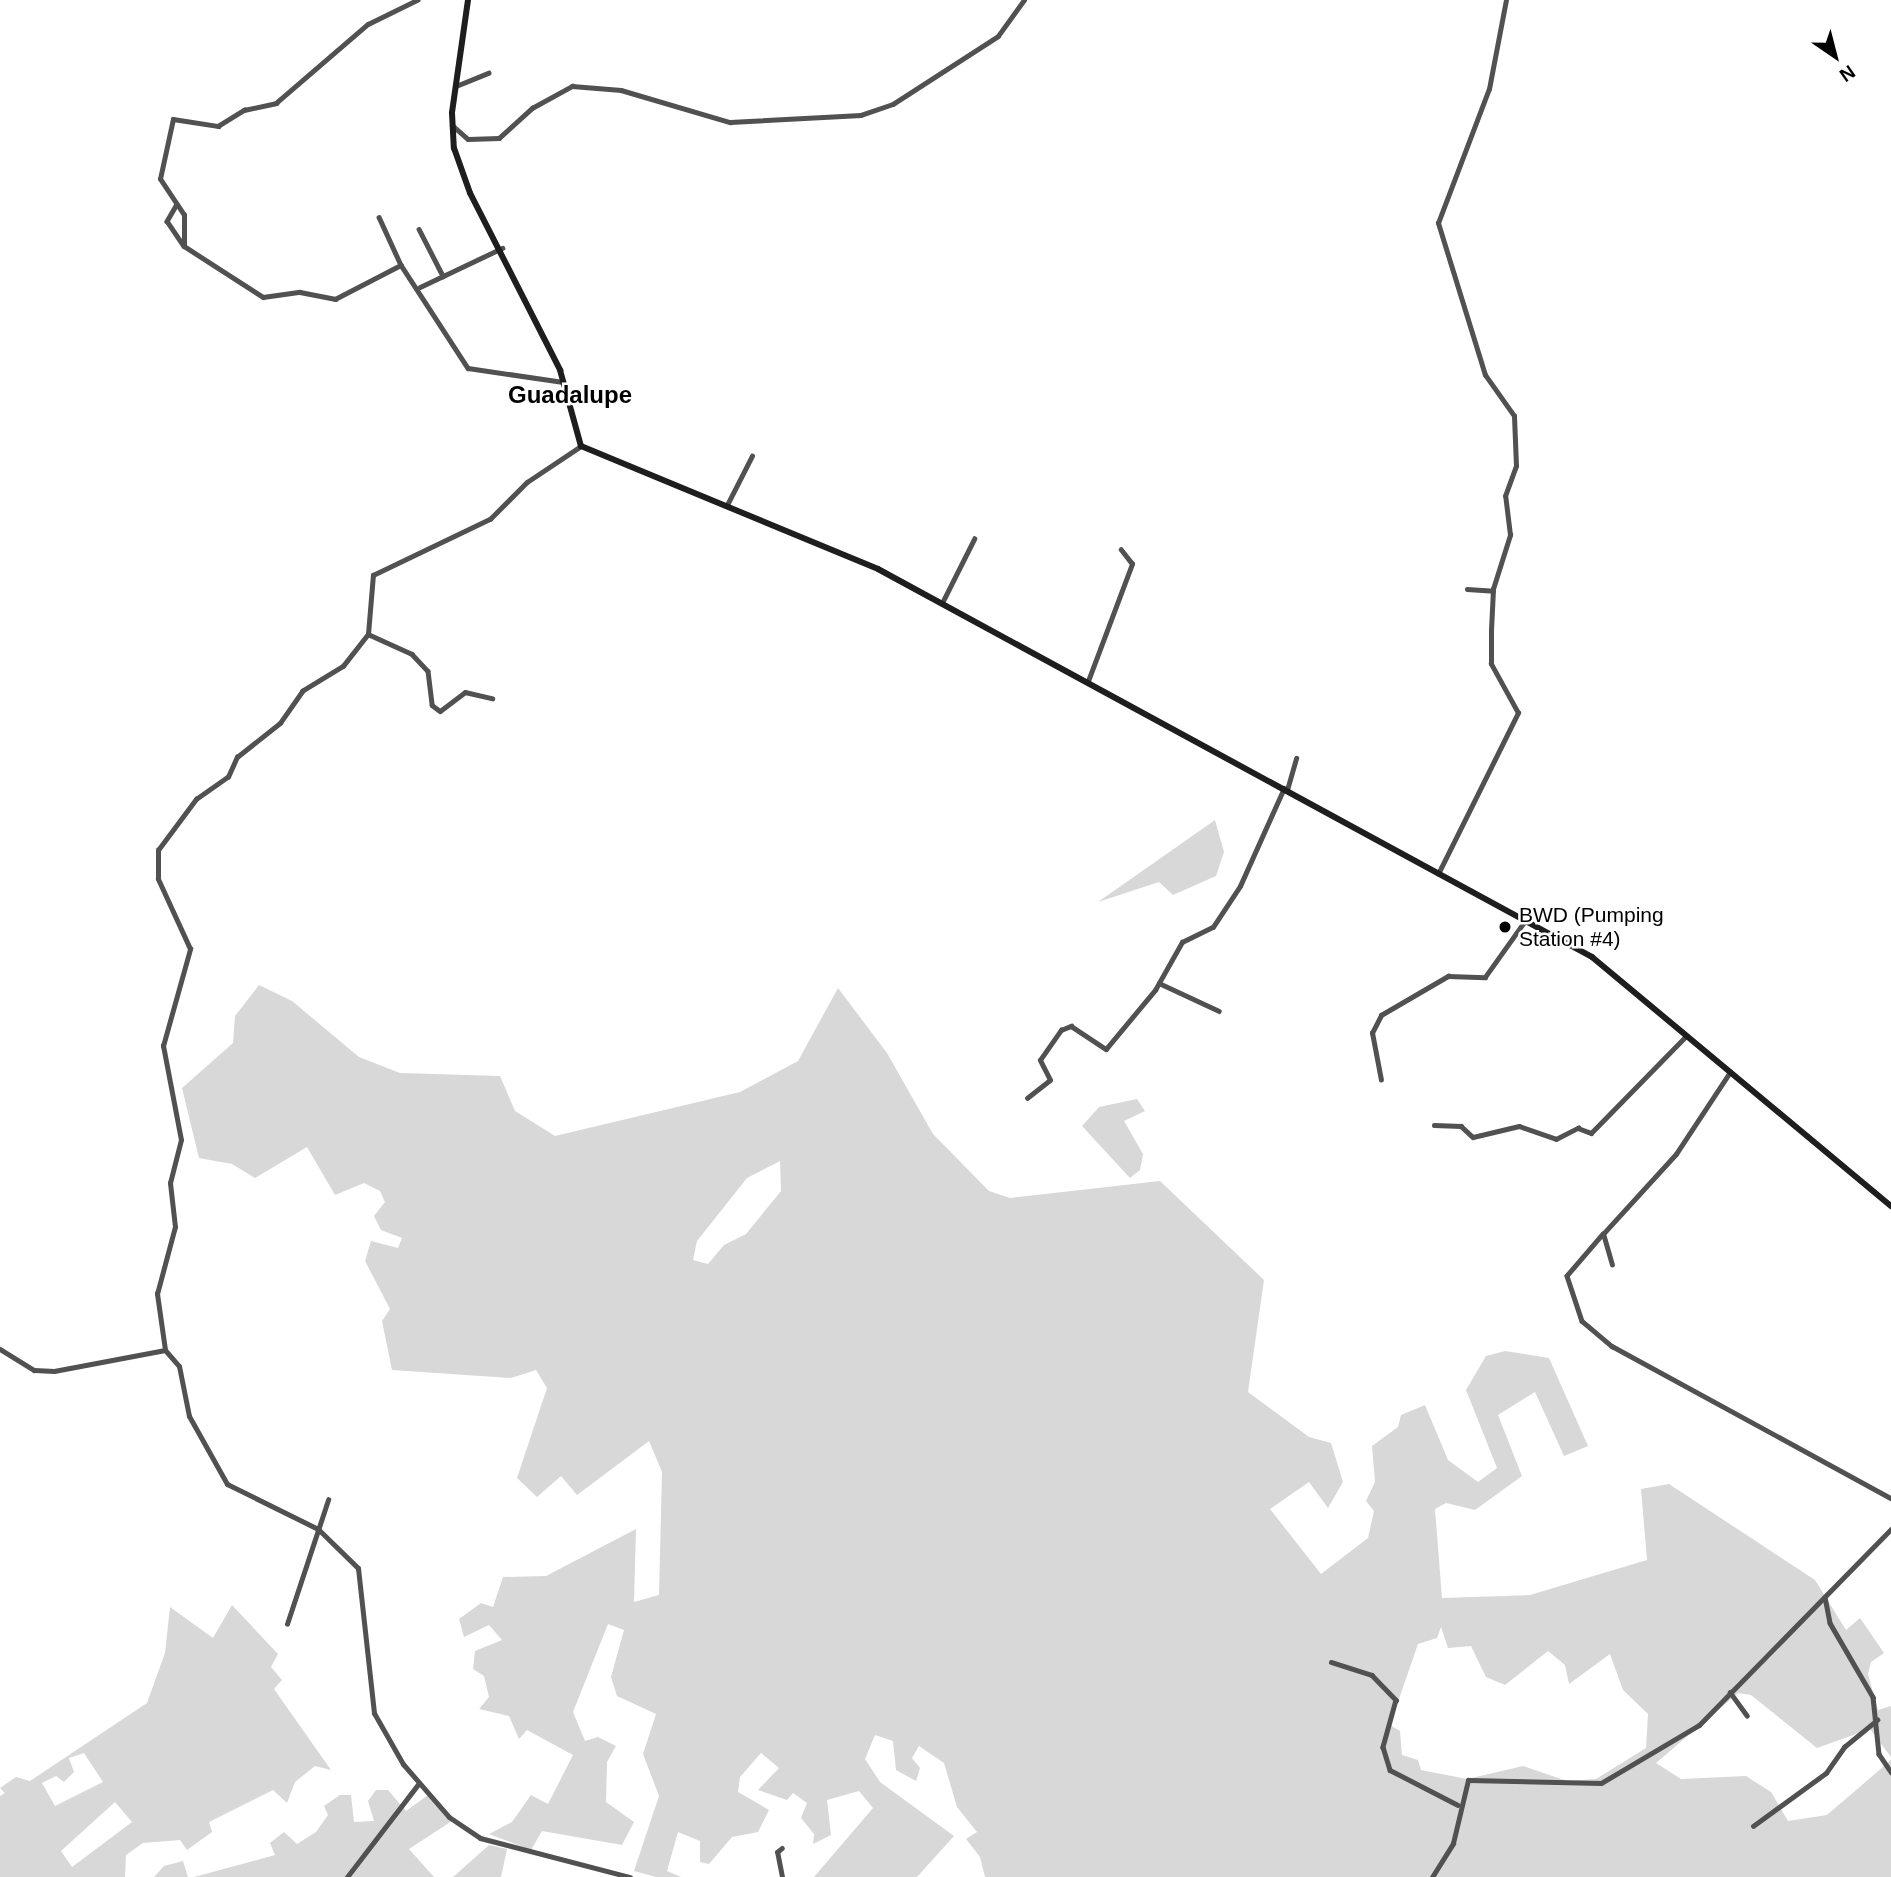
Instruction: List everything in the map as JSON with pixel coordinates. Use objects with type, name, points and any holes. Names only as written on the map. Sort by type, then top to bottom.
[{"type":"main road","points":[[468,0],[452,125],[466,183],[502,248],[564,383],[581,446],[727,505],[943,603],[1592,957],[1891,1206]]},
{"type":"street","points":[[184,246],[177,204],[160,179],[173,120],[218,126],[244,110],[276,103],[368,24],[417,0]]},
{"type":"street","points":[[452,125],[468,139],[499,138],[532,108],[572,86],[621,90],[730,122],[861,116],[893,104],[998,36],[1024,0]]},
{"type":"street","points":[[1438,874],[1518,713],[1491,664],[1493,590],[1510,535],[1505,496],[1517,466],[1514,416],[1481,363],[1438,223],[1489,89],[1506,0]]},
{"type":"street","points":[[456,86],[489,73]]},
{"type":"street","points":[[177,204],[167,221],[184,246],[263,297],[300,292],[335,299],[401,265]]},
{"type":"street","points":[[379,217],[401,265],[419,287],[468,368],[564,383]]},
{"type":"street","points":[[419,229],[443,276]]},
{"type":"street","points":[[419,287],[502,248]]},
{"type":"street","points":[[581,446],[527,482],[490,519],[377,571],[369,585],[374,612],[368,634],[343,666],[308,686],[280,723],[237,757],[228,777],[196,799],[158,850],[158,879],[190,949],[178,1012],[164,1034],[181,1140],[170,1183],[175,1227],[157,1294],[165,1350],[181,1373],[189,1416],[227,1484],[317,1529],[358,1568],[379,1731],[419,1783],[449,1817],[480,1838],[631,1877]]},
{"type":"street","points":[[727,505],[752,456]]},
{"type":"street","points":[[943,603],[974,539]]},
{"type":"street","points":[[1088,681],[1132,564],[1121,550]]},
{"type":"street","points":[[1467,589],[1493,590]]},
{"type":"street","points":[[368,634],[412,654],[428,671],[432,705],[440,711],[465,692],[492,698]]},
{"type":"street","points":[[1027,1098],[1050,1080],[1040,1060],[1061,1030],[1071,1026],[1106,1049],[1159,983],[1182,942],[1213,926],[1240,887],[1286,789],[1296,758]]},
{"type":"street","points":[[1381,1080],[1372,1034],[1381,1015],[1448,976],[1485,978],[1525,921]]},
{"type":"street","points":[[1159,983],[1219,1011]]},
{"type":"street","points":[[1434,1125],[1461,1126],[1473,1137],[1519,1126],[1556,1139],[1578,1128],[1591,1133],[1686,1036]]},
{"type":"street","points":[[1731,1071],[1676,1154],[1567,1276],[1583,1321],[1612,1346],[1891,1498]]},
{"type":"street","points":[[1603,1234],[1612,1265]]},
{"type":"street","points":[[0,1349],[34,1370],[54,1371],[165,1350]]},
{"type":"street","points":[[287,1624],[328,1500]]},
{"type":"street","points":[[1432,1877],[1453,1843],[1458,1805],[1474,1776],[1601,1783],[1699,1725],[1891,1529]]},
{"type":"street","points":[[1825,1597],[1830,1623],[1866,1681],[1877,1720],[1880,1754],[1891,1772]]},
{"type":"street","points":[[1331,1662],[1372,1675],[1395,1700],[1383,1747],[1390,1770],[1458,1805]]},
{"type":"street","points":[[1730,1692],[1747,1715]]},
{"type":"street","points":[[1753,1826],[1826,1773],[1844,1747],[1877,1720]]},
{"type":"street","points":[[347,1877],[419,1783]]},
{"type":"street","points":[[782,1848],[777,1852],[782,1877]]},
{"type":"shaded area","points":[[1215,820],[1224,852],[1216,876],[1173,895],[1159,882],[1098,902]]},
{"type":"shaded area","points":[[259,985],[292,1001],[359,1057],[400,1073],[500,1076],[515,1111],[555,1136],[740,1092],[798,1061],[838,988],[887,1053],[933,1134],[989,1191],[1010,1198],[1160,1181],[1264,1280],[1248,1392],[1309,1437],[1331,1443],[1343,1482],[1328,1508],[1309,1482],[1270,1509],[1321,1574],[1368,1538],[1374,1511],[1366,1501],[1375,1482],[1372,1446],[1398,1427],[1401,1415],[1425,1405],[1448,1460],[1478,1482],[1497,1468],[1466,1390],[1486,1356],[1505,1351],[1549,1358],[1588,1446],[1564,1456],[1535,1392],[1498,1415],[1522,1476],[1475,1510],[1446,1503],[1435,1509],[1442,1598],[1530,1595],[1647,1560],[1641,1489],[1669,1484],[1815,1580],[1846,1630],[1860,1618],[1884,1653],[1871,1662],[1868,1674],[1878,1710],[1891,1706],[1891,1757],[1870,1729],[1817,1748],[1751,1695],[1738,1693],[1656,1763],[1681,1779],[1746,1776],[1771,1792],[1788,1821],[1827,1815],[1891,1760],[1891,1877],[985,1877],[980,1857],[966,1839],[977,1832],[957,1807],[944,1763],[919,1746],[912,1758],[920,1768],[916,1781],[896,1770],[893,1741],[875,1735],[865,1759],[880,1782],[954,1836],[917,1877],[814,1877],[873,1808],[859,1791],[827,1800],[831,1835],[813,1844],[814,1834],[801,1818],[807,1803],[793,1793],[787,1800],[758,1790],[779,1768],[761,1753],[740,1777],[738,1792],[769,1810],[758,1832],[732,1837],[709,1864],[700,1862],[700,1841],[678,1832],[667,1871],[681,1877],[656,1877],[634,1871],[659,1796],[643,1754],[656,1714],[617,1696],[611,1677],[624,1630],[608,1624],[573,1712],[585,1741],[598,1737],[616,1746],[607,1762],[606,1802],[634,1822],[622,1845],[542,1831],[531,1850],[489,1834],[512,1822],[531,1795],[548,1804],[573,1755],[527,1730],[519,1739],[509,1716],[479,1709],[489,1697],[484,1676],[473,1669],[475,1651],[502,1640],[489,1625],[464,1637],[459,1619],[481,1603],[493,1607],[503,1577],[546,1576],[636,1529],[634,1602],[659,1595],[662,1472],[649,1441],[577,1495],[561,1476],[537,1497],[517,1478],[547,1388],[536,1370],[511,1378],[392,1370],[382,1321],[390,1309],[365,1261],[371,1241],[398,1248],[402,1238],[381,1230],[374,1216],[385,1202],[380,1191],[364,1183],[335,1195],[307,1147],[255,1178],[232,1164],[199,1158],[182,1088],[233,1043],[235,1016]],"holes":[[[780,1161],[781,1191],[746,1234],[724,1245],[708,1264],[693,1260],[697,1241],[747,1178]],[[1441,1627],[1448,1648],[1471,1646],[1486,1677],[1505,1685],[1548,1651],[1565,1665],[1569,1684],[1610,1654],[1623,1690],[1648,1714],[1646,1748],[1596,1779],[1567,1781],[1523,1766],[1467,1779],[1421,1770],[1418,1760],[1402,1755],[1400,1731],[1390,1725],[1418,1644],[1437,1638]]]},
{"type":"shaded area","points":[[1137,1099],[1145,1111],[1124,1121],[1143,1154],[1140,1170],[1130,1178],[1082,1126],[1099,1107]]},
{"type":"shaded area","points":[[232,1605],[278,1654],[271,1667],[282,1680],[274,1689],[331,1770],[315,1766],[295,1782],[287,1803],[273,1790],[209,1822],[212,1832],[187,1850],[180,1840],[143,1843],[126,1855],[125,1877],[0,1877],[0,1796],[5,1793],[0,1788],[16,1777],[30,1781],[147,1703],[165,1653],[170,1607],[213,1638]],"holes":[[[84,1753],[103,1782],[55,1806],[42,1783],[56,1776],[64,1782],[74,1772],[69,1758]],[[115,1802],[132,1822],[72,1867],[61,1851]]]},
{"type":"shaded area","points":[[376,1790],[388,1790],[406,1811],[428,1795],[452,1821],[409,1849],[434,1877],[194,1877],[275,1855],[270,1843],[284,1832],[297,1844],[316,1832],[328,1815],[324,1806],[340,1795],[351,1795],[354,1822],[374,1821],[368,1801]]},
{"type":"shaded area","points":[[489,1845],[507,1849],[501,1877],[453,1877]]},
{"type":"shaded area","points":[[183,1861],[188,1877],[154,1877],[164,1866]]},
{"type":"place","name":"BWD (Pumping Station #4)","points":[[1505,927]]},
{"type":"district","name":"Guadalupe","points":[[570,395]]}]
